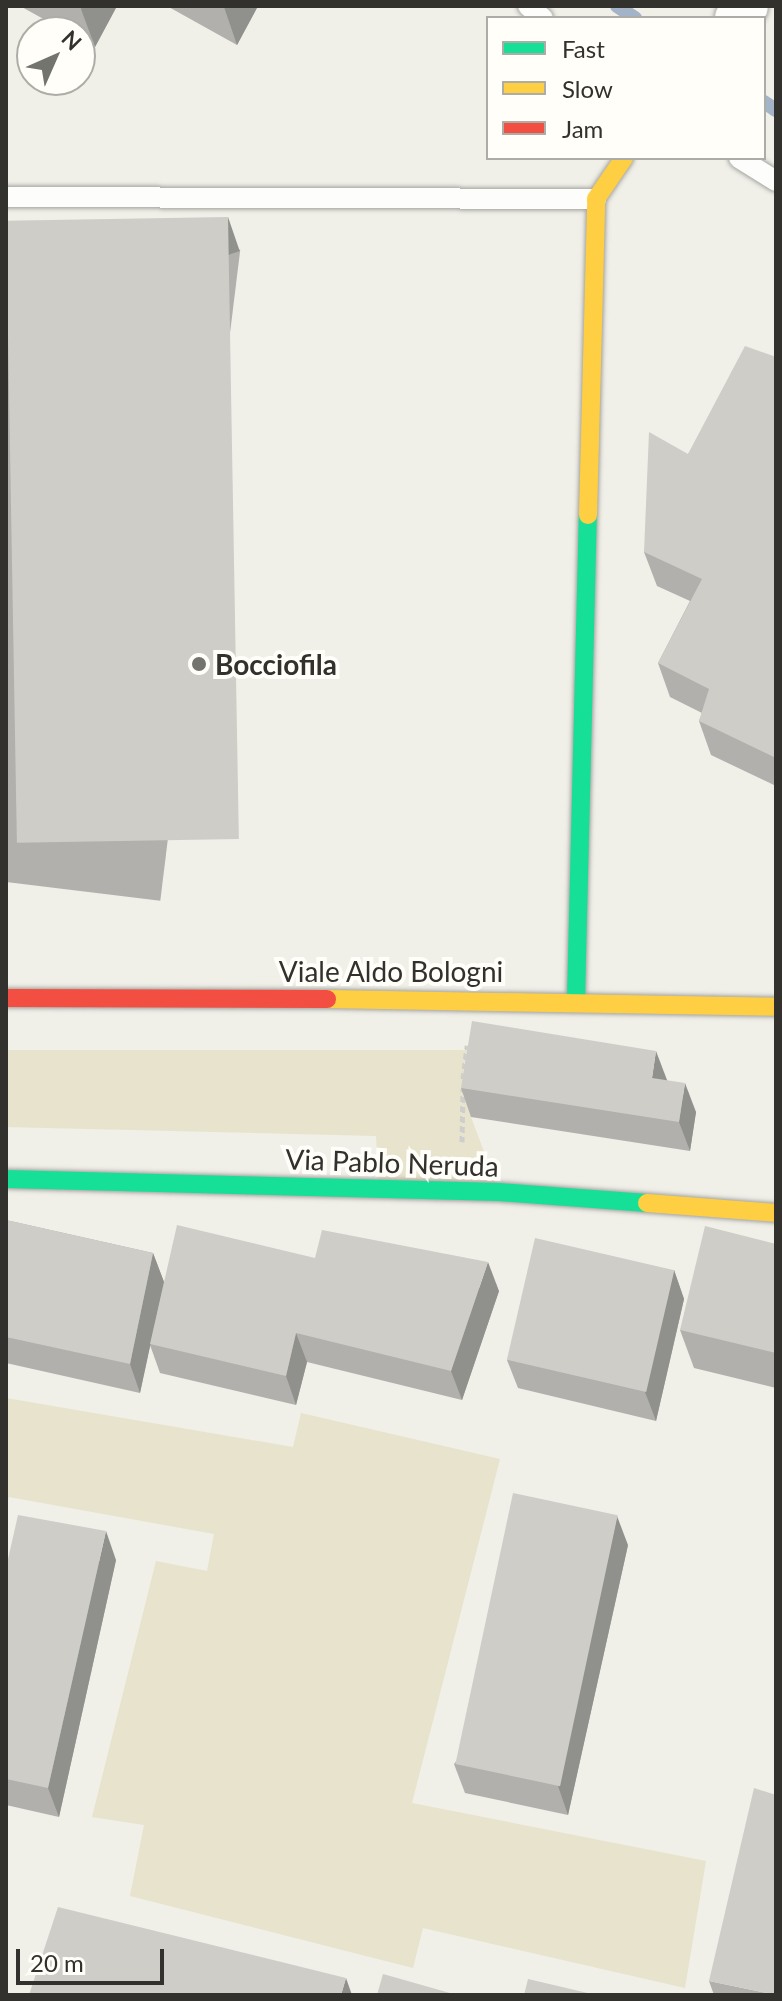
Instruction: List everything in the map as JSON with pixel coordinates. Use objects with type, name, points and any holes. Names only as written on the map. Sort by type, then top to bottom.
[{"type":"street","points":[[576,999],[596,199],[623,160]]},
{"type":"street","name":"Viale Aldo Bologni","points":[[6,998],[576,999],[776,1007]]},
{"type":"street","name":"Via Pablo Neruda","points":[[6,1179],[470,1191],[776,1213]]},
{"type":"lane","points":[[742,160],[776,181]]},
{"type":"lane","points":[[6,197],[596,199]]},
{"type":"path","points":[[470,1191],[461,1137],[464,1055],[484,999]]},
{"type":"shaded area","points":[[6,1050],[482,1050],[471,1117],[499,1192],[379,1189],[376,1136],[6,1127]]},
{"type":"shaded area","points":[[6,1398],[293,1447],[301,1413],[500,1459],[412,1803],[706,1861],[685,1988],[423,1928],[413,1968],[130,1896],[144,1825],[92,1817],[156,1561],[207,1571],[214,1534],[9,1497],[6,1504]]},
{"type":"building","points":[[228,217],[239,839],[17,843],[6,221]]},
{"type":"building","points":[[745,346],[776,357],[776,758],[699,721],[709,689],[658,663],[702,579],[644,552],[649,432],[688,454]]},
{"type":"building","points":[[472,1021],[656,1051],[652,1078],[685,1083],[679,1122],[461,1088]]},
{"type":"building","points":[[6,1220],[153,1253],[130,1364],[6,1337]]},
{"type":"building","points":[[177,1225],[315,1258],[322,1230],[488,1262],[451,1371],[296,1333],[286,1376],[150,1344]]},
{"type":"building","points":[[705,1226],[776,1244],[776,1353],[680,1330]]},
{"type":"building","points":[[535,1238],[674,1270],[646,1392],[507,1360]]},
{"type":"building","points":[[513,1493],[618,1515],[560,1786],[455,1764]]},
{"type":"building","points":[[18,1515],[106,1531],[48,1788],[6,1779],[6,1568]]},
{"type":"building","points":[[754,1788],[776,1795],[776,1995],[709,1981]]},
{"type":"building","points":[[58,1907],[346,1978],[341,1995],[29,1995]]},
{"type":"building","points":[[383,1974],[457,1995],[377,1995]]},
{"type":"building","points":[[528,1979],[596,1995],[524,1995]]},
{"type":"waterway","points":[[617,6],[632,16]]},
{"type":"waterway","points":[[766,103],[776,110]]},
{"type":"traffic: fast","points":[[576,999],[588,515]]},
{"type":"traffic: fast","points":[[6,1179],[499,1192],[647,1203]]},
{"type":"traffic: slow","points":[[588,515],[596,199],[623,160]]},
{"type":"traffic: slow","points":[[327,999],[776,1007]]},
{"type":"traffic: slow","points":[[647,1203],[776,1213]]},
{"type":"traffic: jam","points":[[6,998],[327,999]]},
{"type":"place","name":"Bocciofila","points":[[199,664]]}]
